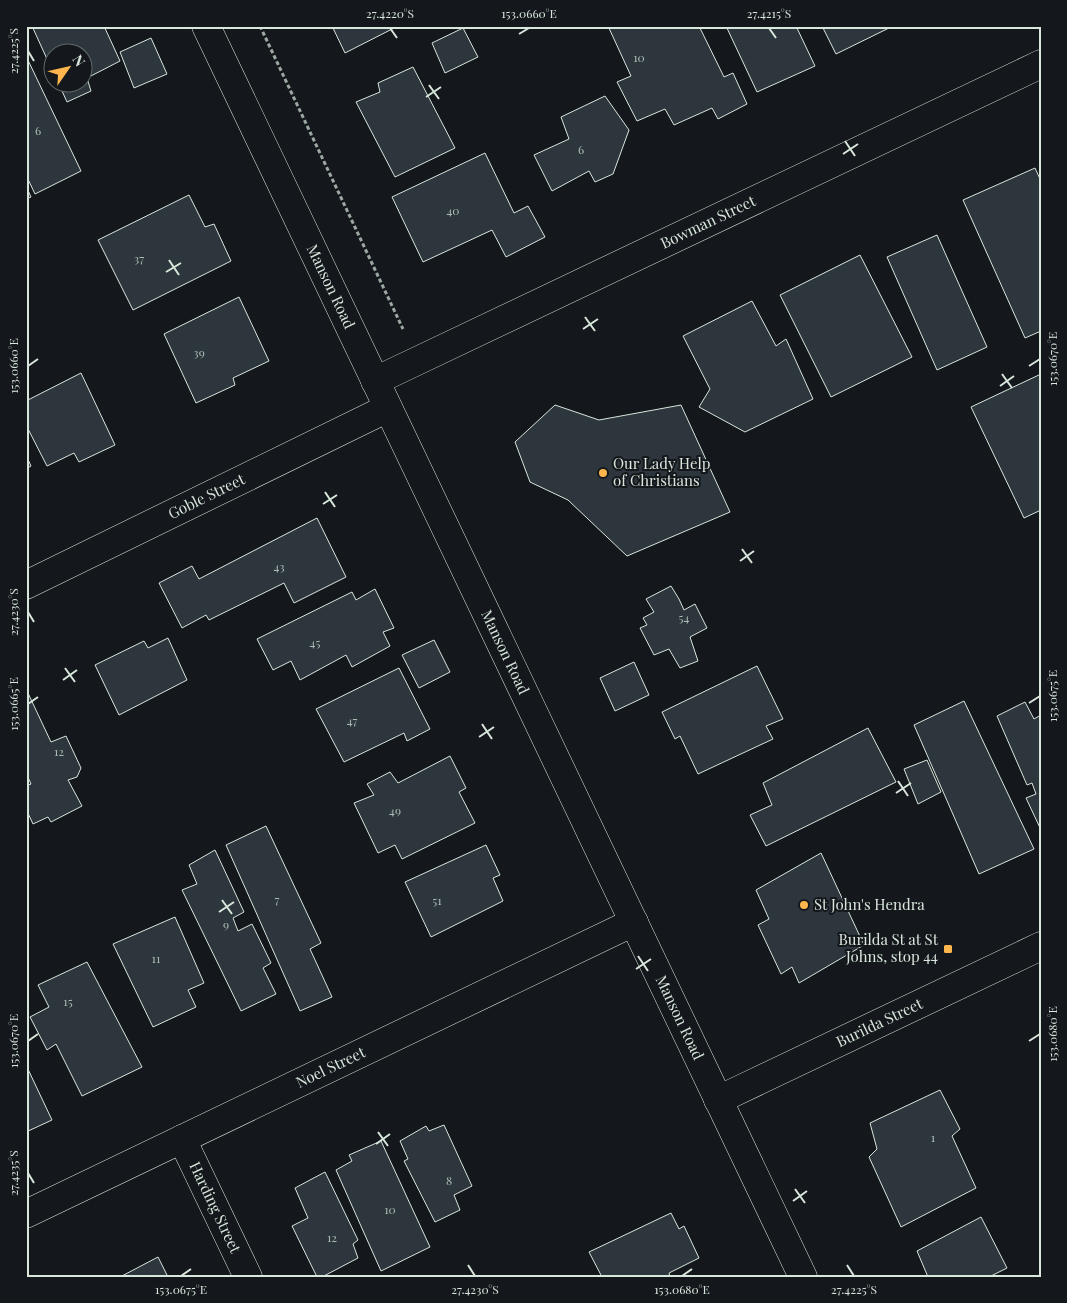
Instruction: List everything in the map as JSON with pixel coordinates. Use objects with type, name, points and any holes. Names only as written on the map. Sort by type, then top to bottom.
[{"type":"street","name":"Manson Road","points":[[206,26],[803,1277]]},
{"type":"street","name":"Bowman Street","points":[[375,381],[1041,64]]},
{"type":"street","name":"Goble Street","points":[[26,585],[388,408]]},
{"type":"street","name":"Noel Street","points":[[26,1214],[634,922]]},
{"type":"street","name":"Burilda Street","points":[[718,1100],[1041,946]]},
{"type":"street","name":"Harding Street","points":[[182,1139],[248,1277]]},
{"type":"path","points":[[260,26],[403,329]]},
{"type":"building","points":[[32,26],[104,26],[120,61],[92,75],[92,42],[42,42],[42,48]]},
{"type":"building","points":[[332,26],[398,26],[345,53]]},
{"type":"building","points":[[608,26],[699,26],[724,77],[733,73],[747,104],[718,119],[712,108],[674,125],[665,109],[637,121],[617,82],[631,76]]},
{"type":"building","points":[[726,26],[796,26],[815,66],[757,92]]},
{"type":"building","points":[[822,26],[890,26],[891,27],[836,54]]},
{"type":"building","points":[[463,28],[478,57],[445,73],[432,43]]},
{"type":"building","points":[[151,38],[167,74],[134,88],[120,52]]},
{"type":"building","points":[[26,56],[81,171],[35,194],[26,175]]},
{"type":"building","points":[[413,67],[455,148],[395,177],[356,102],[380,92],[378,83]]},
{"type":"building","points":[[62,92],[89,92],[67,102]]},
{"type":"building","points":[[605,96],[629,130],[613,174],[595,182],[589,171],[552,191],[534,155],[569,139],[561,117]]},
{"type":"building","points":[[485,153],[514,213],[528,206],[545,237],[506,257],[492,230],[423,262],[392,197]]},
{"type":"building","points":[[1035,168],[1041,181],[1041,331],[1025,338],[963,200]]},
{"type":"building","points":[[26,186],[31,197],[26,199]]},
{"type":"building","points":[[189,195],[205,227],[214,224],[231,261],[133,310],[98,240]]},
{"type":"building","points":[[937,235],[987,347],[937,370],[887,257]]},
{"type":"building","points":[[860,255],[912,357],[831,397],[780,295]]},
{"type":"building","points":[[239,297],[269,361],[233,378],[235,385],[196,403],[164,334]]},
{"type":"building","points":[[752,301],[776,346],[786,339],[813,399],[745,432],[699,407],[710,389],[683,336]]},
{"type":"building","points":[[81,373],[115,445],[79,462],[74,453],[47,466],[26,425],[26,401]]},
{"type":"building","points":[[1041,374],[1041,510],[1024,518],[971,407]]},
{"type":"building","name":"Our Lady Help of Christians","points":[[555,405],[599,420],[681,405],[730,512],[627,556],[568,500],[530,482],[515,442]]},
{"type":"building","points":[[26,455],[31,466],[26,469]]},
{"type":"building","points":[[317,518],[346,577],[294,603],[284,583],[209,620],[206,615],[182,628],[159,583],[192,566],[199,579]]},
{"type":"building","points":[[671,586],[684,610],[695,604],[707,628],[690,637],[698,661],[680,668],[669,649],[654,655],[640,628],[647,625],[643,618],[654,612],[646,599]]},
{"type":"building","points":[[375,589],[394,628],[383,632],[390,646],[352,667],[346,655],[300,680],[291,661],[273,670],[257,639],[352,592],[356,600]]},
{"type":"building","points":[[168,638],[187,680],[119,715],[95,665],[144,641],[148,648]]},
{"type":"building","points":[[434,640],[450,672],[419,688],[402,655]]},
{"type":"building","points":[[634,662],[649,695],[615,711],[600,678]]},
{"type":"building","points":[[757,666],[783,719],[766,726],[773,739],[698,774],[680,736],[675,739],[662,712]]},
{"type":"building","points":[[399,668],[430,729],[407,741],[404,733],[344,762],[316,709]]},
{"type":"building","points":[[27,691],[51,742],[66,736],[81,768],[77,777],[68,780],[82,806],[51,822],[48,817],[33,824],[26,809],[26,786],[31,784],[26,773]]},
{"type":"building","points":[[964,701],[1034,849],[979,874],[914,725]]},
{"type":"building","points":[[1025,702],[1034,719],[1041,715],[1041,830],[1026,798],[1036,794],[1032,783],[1027,785],[997,716]]},
{"type":"building","points":[[868,728],[896,782],[766,846],[750,815],[772,805],[763,783]]},
{"type":"building","points":[[450,756],[466,788],[459,792],[475,823],[402,859],[395,845],[378,853],[354,803],[374,795],[367,784],[390,772],[398,783]]},
{"type":"building","points":[[927,760],[941,792],[918,804],[904,769]]},
{"type":"building","points":[[266,826],[321,943],[310,949],[332,997],[300,1011],[226,845]]},
{"type":"building","points":[[486,845],[500,875],[493,878],[503,901],[431,937],[405,882]]},
{"type":"building","points":[[215,850],[244,912],[233,918],[238,931],[252,924],[271,963],[263,968],[276,994],[241,1011],[182,890],[197,884],[189,865]]},
{"type":"building","name":"St John's Hendra","points":[[821,853],[864,945],[799,983],[792,967],[781,974],[758,925],[769,919],[756,890]]},
{"type":"building","points":[[175,917],[204,983],[188,990],[196,1007],[153,1027],[113,944]]},
{"type":"building","points":[[87,962],[142,1067],[82,1096],[56,1044],[47,1050],[30,1017],[49,1007],[38,985]]},
{"type":"building","points":[[26,1065],[52,1120],[26,1132]]},
{"type":"building","points":[[940,1090],[960,1129],[952,1136],[976,1188],[901,1227],[869,1157],[877,1149],[870,1123]]},
{"type":"building","points":[[444,1125],[472,1186],[454,1195],[460,1210],[435,1222],[404,1161],[408,1159],[400,1141],[426,1126],[429,1131]]},
{"type":"building","points":[[381,1141],[430,1247],[381,1271],[336,1170],[352,1161],[349,1155]]},
{"type":"building","points":[[325,1172],[358,1240],[353,1244],[358,1258],[322,1277],[317,1277],[292,1226],[308,1218],[295,1188]]},
{"type":"building","points":[[671,1213],[679,1229],[684,1226],[699,1258],[669,1273],[670,1277],[602,1277],[589,1252]]},
{"type":"building","points":[[981,1217],[1007,1268],[989,1277],[928,1277],[917,1251]]},
{"type":"building","points":[[158,1257],[168,1277],[120,1277]]},
{"type":"place","name":"Our Lady Help of Christians","points":[[603,473]]},
{"type":"place","name":"St John's Hendra","points":[[804,905]]},
{"type":"place","name":"Burilda St at St Johns, stop 44","points":[[948,949]]}]
